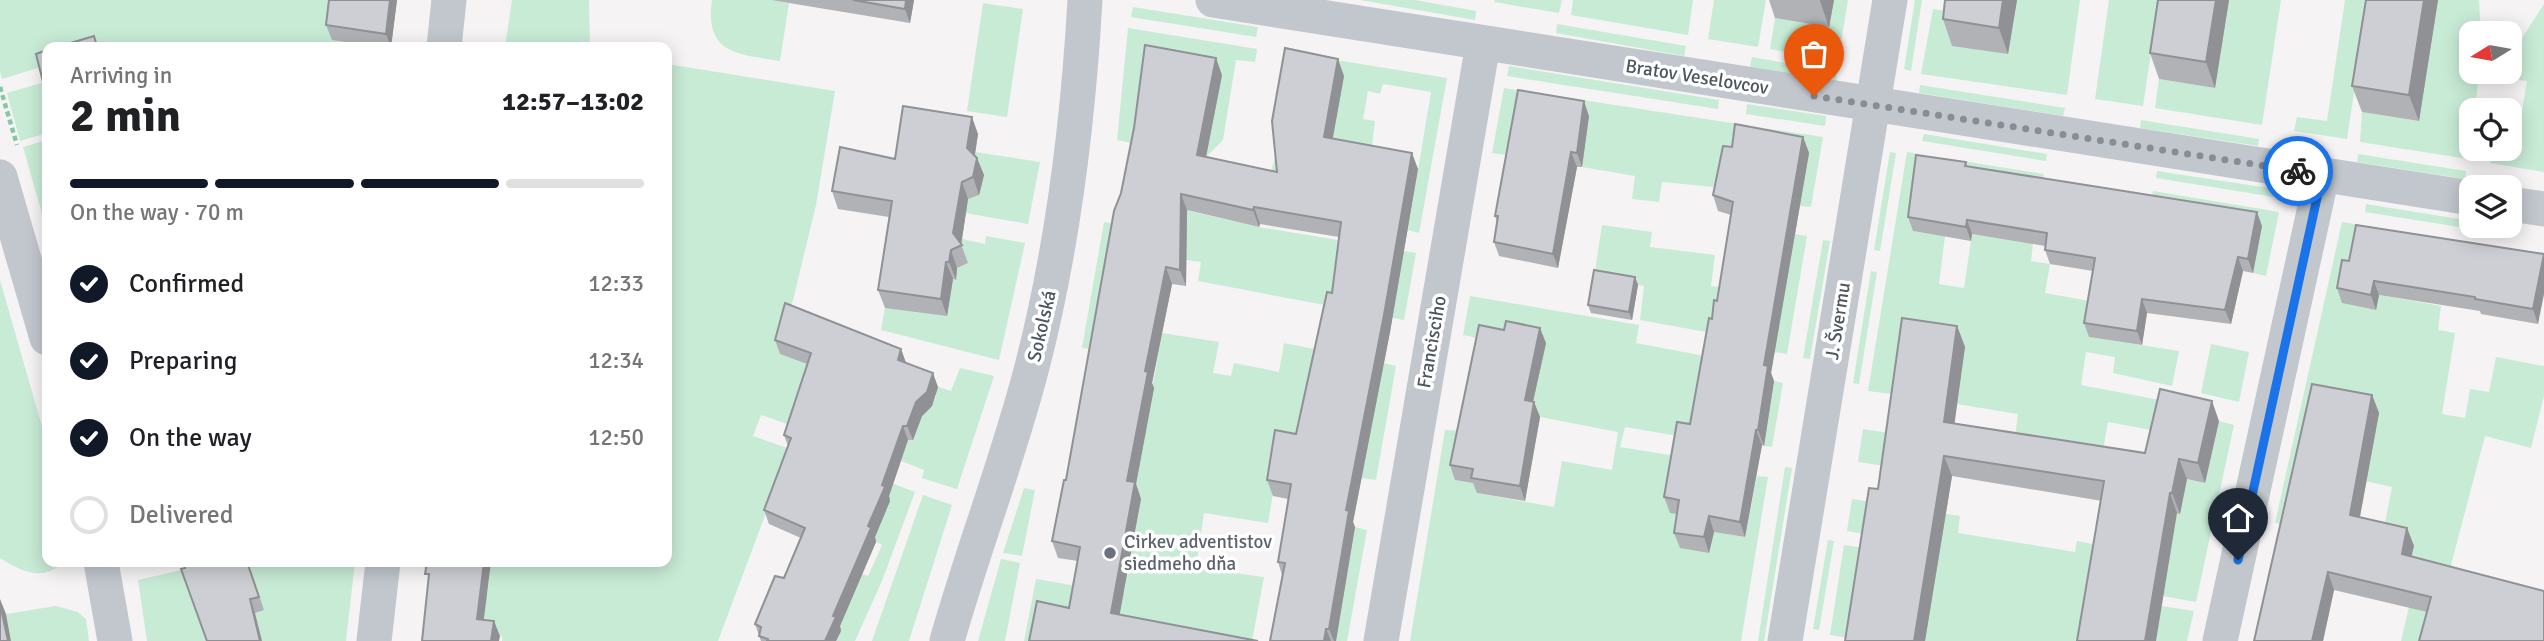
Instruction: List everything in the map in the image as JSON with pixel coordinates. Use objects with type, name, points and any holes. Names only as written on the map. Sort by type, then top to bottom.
[{"type":"street","points":[[445,42],[449,0]]},
{"type":"street","name":"Sokolská","points":[[947,641],[1032,368],[1052,281],[1072,164],[1084,0]]},
{"type":"street","name":"Bratov Veselovcov","points":[[1213,0],[2459,196]]},
{"type":"street","name":"J. Švermu","points":[[1785,641],[1890,0]]},
{"type":"street","name":"Francisciho","points":[[1381,641],[1483,44]]},
{"type":"street","points":[[2220,641],[2322,175]]},
{"type":"street","points":[[0,177],[42,321]]},
{"type":"street","points":[[2522,206],[2544,209]]},
{"type":"street","points":[[102,567],[115,641]]},
{"type":"street","points":[[374,641],[382,567]]},
{"type":"green space","points":[[0,0],[336,0],[378,42],[42,42],[42,67],[2,79]]},
{"type":"green space","points":[[512,0],[589,0],[590,42],[506,42]]},
{"type":"green space","points":[[712,0],[771,0],[789,3],[780,61],[738,53],[719,42],[713,32]]},
{"type":"green space","points":[[1360,0],[1415,0],[1476,11],[1475,20]]},
{"type":"green space","points":[[1562,0],[1559,13],[1494,2]]},
{"type":"green space","points":[[1573,0],[1693,0],[1688,35],[1571,15]]},
{"type":"green space","points":[[1714,0],[1766,0],[1758,47],[1708,39]]},
{"type":"green space","points":[[1834,0],[1848,0],[1838,61],[1770,49],[1775,18]]},
{"type":"green space","points":[[1915,0],[1922,0],[1911,71],[1904,69]]},
{"type":"green space","points":[[2017,0],[2080,0],[2067,95],[1921,74],[1933,9],[1957,13],[2008,54]]},
{"type":"green space","points":[[2109,0],[2159,0],[2143,106],[2095,99]]},
{"type":"green space","points":[[2229,0],[2281,0],[2262,125],[2155,108],[2159,79],[2215,88]]},
{"type":"green space","points":[[2345,0],[2368,0],[2347,139],[2294,131],[2297,117],[2327,121]]},
{"type":"green space","points":[[2437,0],[2479,0],[2480,21],[2459,21],[2459,84],[2478,84],[2476,98],[2459,98],[2459,158],[2360,142],[2362,112],[2419,121]]},
{"type":"green space","points":[[983,3],[1023,9],[1007,117],[967,111]]},
{"type":"green space","points":[[2544,4],[2544,172],[2490,163],[2522,161],[2522,111],[2527,81],[2522,80],[2522,38]]},
{"type":"green space","points":[[1133,7],[1258,27],[1256,37],[1131,17]]},
{"type":"green space","points":[[1557,24],[1686,46],[1684,56],[1556,33]]},
{"type":"green space","points":[[1128,28],[1257,49],[1255,62],[1236,60],[1223,140],[1206,157],[1195,178],[1189,211],[1259,227],[1416,253],[1404,320],[1198,281],[1201,262],[1187,260],[1099,350],[1082,348],[1104,222],[1121,225],[1140,145],[1117,140]]},
{"type":"green space","points":[[1293,53],[1447,78],[1419,233],[1408,230],[1431,92],[1383,84],[1380,94],[1368,91],[1363,119],[1375,121],[1370,161],[1267,185],[1279,144]]},
{"type":"green space","points":[[1752,57],[1836,72],[1837,82],[1750,67]]},
{"type":"green space","points":[[672,65],[835,91],[816,205],[780,354],[814,366],[796,427],[761,415],[753,436],[790,449],[718,641],[502,641],[502,636],[430,628],[487,595],[490,567],[672,567]]},
{"type":"green space","points":[[1509,66],[1719,100],[1718,109],[1507,76]]},
{"type":"green space","points":[[42,83],[42,134],[20,141],[7,93]]},
{"type":"green space","points":[[1920,85],[2065,108],[2063,116],[1919,93]]},
{"type":"green space","points":[[1504,88],[1823,137],[1811,207],[1800,206],[1808,153],[1722,190],[1662,182],[1659,202],[1632,199],[1635,176],[1582,167],[1589,116],[1513,156],[1492,153]]},
{"type":"green space","points":[[1747,104],[1826,116],[1825,126],[1746,114]]},
{"type":"green space","points":[[2141,120],[2259,139],[2258,146],[2140,128]]},
{"type":"green space","points":[[1924,134],[2047,154],[2046,161],[1922,141]]},
{"type":"green space","points":[[42,141],[42,214],[23,147]]},
{"type":"green space","points":[[975,152],[1040,162],[1028,224],[897,201],[973,166]]},
{"type":"green space","points":[[1890,152],[1896,153],[1880,251],[1874,250]]},
{"type":"green space","points":[[1907,152],[2044,174],[2043,179],[1913,231],[1945,236],[1939,284],[1964,288],[1972,234],[2033,244],[2031,261],[2050,264],[2045,293],[2095,302],[2089,337],[2179,351],[2172,386],[2113,373],[2115,357],[2086,352],[2081,385],[2170,402],[2163,432],[2108,422],[2100,466],[2013,452],[2018,414],[1957,404],[1965,347],[1900,395],[1868,391]]},
{"type":"green space","points":[[2358,154],[2466,171],[2466,175],[2459,175],[2459,178],[2357,162]]},
{"type":"green space","points":[[2157,171],[2275,189],[2274,197],[2156,178]]},
{"type":"green space","points":[[2153,191],[2279,212],[2266,276],[2253,273],[2262,226],[2152,196]]},
{"type":"green space","points":[[2366,204],[2459,219],[2459,227],[2365,212]]},
{"type":"green space","points":[[2342,222],[2475,245],[2342,302],[2376,310],[2379,295],[2441,306],[2438,330],[2455,333],[2442,414],[2465,418],[2470,389],[2489,392],[2496,357],[2544,366],[2544,396],[2531,448],[2485,436],[2431,641],[2401,641],[2417,573],[2382,538],[2392,487],[2365,481],[2291,526],[2275,523]]},
{"type":"green space","points":[[1602,225],[1652,232],[1650,247],[1715,255],[1711,286],[1724,288],[1717,334],[1640,320],[1644,286],[1594,277]]},
{"type":"green space","points":[[1795,234],[1807,236],[1787,354],[1774,352]]},
{"type":"green space","points":[[986,236],[1025,243],[999,360],[881,330],[885,308],[956,279],[962,239],[985,244]]},
{"type":"green space","points":[[1823,240],[1830,241],[1810,359],[1803,358]]},
{"type":"green space","points":[[1871,271],[1877,272],[1859,384],[1853,383]]},
{"type":"green space","points":[[0,280],[42,427],[42,567],[57,567],[48,572],[32,573],[0,558]]},
{"type":"green space","points":[[1470,296],[1639,325],[1636,343],[1710,357],[1696,439],[1625,427],[1620,447],[1694,459],[1670,512],[1685,515],[1709,552],[1714,532],[1745,537],[1757,476],[1768,477],[1741,641],[1410,641],[1445,430],[1464,431],[1478,484],[1477,493],[1554,507],[1562,461],[1612,470],[1618,432],[1535,416],[1510,345],[1463,335]]},
{"type":"green space","points":[[1162,333],[1219,342],[1213,373],[1231,376],[1234,363],[1279,372],[1284,343],[1324,351],[1304,451],[1281,447],[1268,523],[1204,513],[1196,568],[1264,577],[1252,641],[1024,641],[1036,579],[1124,594],[1141,499],[1133,497]]},
{"type":"green space","points":[[2211,344],[2249,352],[2239,402],[2201,393]]},
{"type":"green space","points":[[1383,363],[1396,366],[1376,480],[1360,478]]},
{"type":"green space","points":[[960,368],[994,376],[957,489],[922,478],[924,470],[901,461],[908,440],[913,440],[923,412],[932,406],[936,396],[933,385],[951,391]]},
{"type":"green space","points":[[1774,381],[1783,383],[1772,447],[1764,446]]},
{"type":"green space","points":[[2219,421],[2234,425],[2196,602],[2163,596],[2088,641],[1924,641],[1872,535],[1847,531],[1852,499],[1960,516],[1958,533],[2075,552],[2077,541],[2104,546],[2111,502],[2180,514],[2187,479],[2205,483]]},
{"type":"green space","points":[[1863,429],[1896,434],[1892,467],[1858,462]]},
{"type":"green space","points":[[826,458],[915,492],[882,581],[855,641],[836,641],[805,554],[868,576],[882,545],[873,540]]},
{"type":"green space","points":[[1785,467],[1792,468],[1764,641],[1758,641]]},
{"type":"green space","points":[[1024,488],[1035,490],[1022,556],[1003,553]]},
{"type":"green space","points":[[923,495],[952,505],[909,641],[872,641]]},
{"type":"green space","points":[[1355,527],[1367,530],[1347,641],[1336,641]]},
{"type":"green space","points":[[1828,540],[1834,541],[1819,630],[1813,629]]},
{"type":"green space","points":[[1844,545],[1870,549],[1856,639],[1830,635]]},
{"type":"green space","points":[[1001,559],[1020,563],[1005,641],[978,641]]},
{"type":"green space","points":[[250,567],[354,567],[346,641],[147,641],[138,580],[186,569],[263,610]]},
{"type":"green space","points":[[56,606],[78,612],[86,619],[89,641],[11,641],[6,614]]},
{"type":"green space","points":[[2161,606],[2194,611],[2187,641],[2155,641]]},
{"type":"building","points":[[329,0],[390,0],[386,34],[326,25]]},
{"type":"building","points":[[853,0],[906,0],[905,9]]},
{"type":"building","points":[[1945,0],[2003,0],[1999,28],[1943,19]]},
{"type":"building","points":[[2158,0],[2216,0],[2206,62],[2150,53]]},
{"type":"building","points":[[2366,0],[2424,0],[2409,95],[2352,86]]},
{"type":"building","points":[[94,36],[96,42],[74,42]]},
{"type":"building","points":[[1145,45],[1216,58],[1197,155],[1277,172],[1272,121],[1285,48],[1338,59],[1324,137],[1412,153],[1346,510],[1349,511],[1329,629],[1326,629],[1324,641],[1270,641],[1285,563],[1278,562],[1291,484],[1267,480],[1275,430],[1296,434],[1327,292],[1332,293],[1341,222],[1254,207],[1253,210],[1181,194],[1180,270],[1166,267],[1145,371],[1148,372],[1127,481],[1135,482],[1111,613],[1258,641],[1029,641],[1037,601],[1069,608],[1080,547],[1052,541],[1066,480],[1114,211],[1121,193],[1134,128]]},
{"type":"building","points":[[42,52],[42,78],[36,54]]},
{"type":"building","points":[[1518,90],[1584,101],[1577,153],[1571,152],[1553,254],[1494,242],[1498,216],[1495,216]]},
{"type":"building","points":[[903,106],[972,117],[967,148],[977,158],[973,177],[962,182],[953,233],[962,245],[951,250],[949,262],[946,262],[941,299],[878,290],[892,201],[832,191],[840,147],[895,159]]},
{"type":"building","points":[[1735,124],[1803,137],[1764,365],[1768,366],[1758,430],[1740,522],[1709,516],[1704,537],[1674,533],[1679,500],[1664,497],[1677,422],[1690,424],[1709,318],[1712,319],[1714,300],[1717,301],[1733,202],[1713,195],[1723,146],[1732,147]]},
{"type":"building","points":[[1916,155],[1966,162],[1965,166],[2257,212],[2248,259],[2238,257],[2225,310],[2142,299],[2137,331],[2084,323],[2095,258],[2045,250],[2047,233],[1967,220],[1966,227],[1908,217]]},
{"type":"building","points":[[2356,225],[2544,254],[2533,309],[2374,281],[2371,295],[2337,288],[2342,260],[2349,261]]},
{"type":"building","points":[[1594,270],[1635,277],[1629,312],[1588,305]]},
{"type":"building","points":[[785,303],[901,349],[898,360],[933,373],[927,392],[916,402],[907,426],[903,426],[882,485],[885,487],[868,526],[871,528],[825,641],[767,641],[768,639],[759,636],[761,627],[755,624],[775,576],[784,578],[805,528],[764,510],[791,438],[784,435],[811,353],[775,340]]},
{"type":"building","points":[[1902,318],[1957,326],[1944,422],[2145,453],[2160,389],[2212,401],[2198,463],[2179,459],[2170,493],[2145,641],[2077,641],[2104,481],[1944,456],[1914,641],[1845,641],[1869,488],[1878,489]]},
{"type":"building","points":[[1506,321],[1540,328],[1525,400],[1534,402],[1520,486],[1471,478],[1473,469],[1450,465],[1479,325],[1504,330]]},
{"type":"building","points":[[2312,384],[2372,395],[2350,515],[2407,528],[2402,554],[2544,591],[2544,641],[2419,641],[2431,597],[2328,572],[2312,641],[2254,641]]},
{"type":"building","points":[[249,567],[259,597],[250,599],[260,641],[207,641],[181,569]]},
{"type":"building","points":[[426,567],[483,567],[477,619],[494,621],[491,641],[422,641],[429,574],[425,574]]},
{"type":"building","points":[[0,604],[8,641],[0,641]]},
{"type":"way so far","points":[[1814,96],[2298,171]]},
{"type":"place","name":"Cirkev adventistov siedmeho dňa","points":[[1110,553]]},
{"type":"route","points":[[2238,560],[2322,175],[2298,171]]}]
